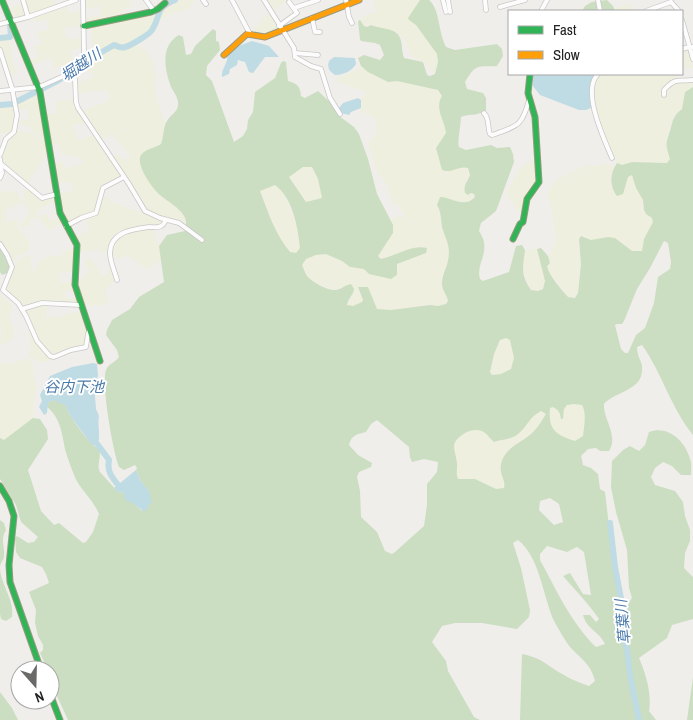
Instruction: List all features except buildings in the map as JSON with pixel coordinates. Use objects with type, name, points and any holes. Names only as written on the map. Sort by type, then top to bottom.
[{"type":"street","points":[[2,0],[39,90],[60,213],[65,227],[76,244],[77,256],[74,280],[100,361]]},
{"type":"street","points":[[23,0],[28,17]]},
{"type":"street","points":[[0,24],[28,17],[76,0]]},
{"type":"street","points":[[0,91],[39,90],[70,73],[83,57],[83,0]]},
{"type":"street","points":[[146,0],[154,11]]},
{"type":"street","points":[[203,0],[206,4]]},
{"type":"street","points":[[232,0],[250,34]]},
{"type":"street","points":[[264,0],[294,48],[296,58],[321,69],[330,98],[340,114]]},
{"type":"street","points":[[294,8],[318,0]]},
{"type":"street","points":[[280,28],[312,18],[347,2],[359,0]]},
{"type":"street","points":[[443,0],[448,12],[448,0]]},
{"type":"street","points":[[485,0],[486,10]]},
{"type":"street","points":[[500,7],[509,2],[525,0]]},
{"type":"street","points":[[648,10],[671,1]]},
{"type":"street","points":[[224,55],[245,36],[250,34],[265,37],[280,28],[297,13],[289,2]]},
{"type":"street","points":[[347,2],[349,17],[352,23]]},
{"type":"street","points":[[84,26],[154,11],[165,3]]},
{"type":"street","points":[[312,18],[315,32],[320,32]]},
{"type":"street","points":[[683,23],[693,59]]},
{"type":"street","points":[[0,50],[13,90],[17,115],[14,132],[6,139],[0,160],[2,173],[0,178]]},
{"type":"street","points":[[295,53],[318,55]]},
{"type":"street","points":[[70,73],[75,78],[77,105],[145,211],[179,223],[202,240]]},
{"type":"street","points":[[512,239],[523,222],[529,196],[539,182],[535,117],[528,87],[530,75]]},
{"type":"street","points":[[597,75],[592,85],[595,116],[612,158]]},
{"type":"street","points":[[664,95],[664,90],[670,84],[680,79],[693,80]]},
{"type":"street","points":[[484,113],[488,118],[488,129],[492,135],[519,124],[526,113],[530,100]]},
{"type":"street","points":[[0,160],[42,198],[57,194]]},
{"type":"street","points":[[65,227],[81,218],[96,213],[104,188],[124,177]]},
{"type":"street","points":[[117,280],[110,251],[114,240],[121,233],[131,230],[159,228],[166,220]]},
{"type":"street","points":[[0,244],[12,267],[3,290],[16,300],[37,341],[52,357],[86,347],[90,328]]},
{"type":"street","points":[[22,309],[42,303],[81,305]]},
{"type":"street","points":[[0,486],[9,501],[14,516],[9,565],[10,582],[37,660]]},
{"type":"green space","points":[[24,0],[54,0],[55,7],[28,16]]},
{"type":"green space","points":[[86,0],[131,0],[130,7],[123,10],[121,18],[85,25],[85,17],[100,16],[99,6],[85,9]]},
{"type":"green space","points":[[179,0],[195,0],[188,9],[171,14],[157,22],[164,7]]},
{"type":"green space","points":[[265,0],[289,0],[272,11]]},
{"type":"green space","points":[[373,0],[420,0],[409,20],[416,25],[437,54],[438,62],[435,74],[432,73],[426,63],[411,56],[404,39],[394,31],[380,29],[371,25],[364,26],[360,20],[364,16],[376,12]]},
{"type":"green space","points":[[420,0],[429,0],[435,9],[446,47],[455,50],[497,44],[502,49],[503,56],[497,66],[478,67],[465,82],[467,89],[483,93],[486,98],[486,110],[461,117],[459,137],[459,147],[466,150],[491,145],[497,148],[510,147],[513,154],[514,162],[496,211],[481,223],[479,231],[484,245],[479,273],[480,279],[483,281],[509,272],[516,246],[522,245],[525,250],[524,275],[528,284],[531,290],[538,291],[543,289],[545,281],[537,249],[541,248],[548,256],[550,263],[547,266],[553,278],[568,297],[575,298],[578,293],[581,264],[579,239],[581,236],[591,240],[608,237],[615,238],[632,251],[642,251],[644,239],[653,222],[652,218],[644,210],[643,200],[636,188],[632,175],[628,177],[623,194],[617,196],[611,180],[613,171],[617,163],[622,165],[632,162],[667,163],[670,159],[667,142],[673,121],[682,109],[685,92],[693,87],[693,435],[685,425],[642,345],[637,347],[642,371],[637,383],[604,404],[604,410],[612,433],[612,445],[609,451],[600,451],[596,448],[588,449],[581,456],[583,465],[591,468],[598,474],[600,489],[605,492],[620,601],[627,605],[632,598],[629,588],[627,550],[611,487],[612,461],[630,446],[639,451],[645,445],[649,432],[656,430],[669,432],[680,440],[688,452],[691,461],[691,475],[681,475],[672,466],[663,462],[655,468],[651,477],[655,485],[675,491],[683,502],[690,530],[690,541],[685,553],[684,568],[693,577],[693,619],[672,625],[667,638],[639,658],[648,684],[649,711],[656,720],[520,720],[522,654],[540,660],[567,677],[589,686],[595,681],[588,666],[570,647],[554,621],[536,567],[525,547],[518,540],[513,543],[521,568],[530,610],[529,617],[517,629],[482,623],[455,623],[442,626],[432,642],[446,661],[448,671],[474,717],[480,720],[68,720],[60,703],[60,660],[43,660],[40,653],[43,650],[43,645],[38,636],[35,623],[36,610],[29,592],[49,583],[42,567],[20,558],[16,552],[15,538],[17,536],[28,543],[34,542],[38,537],[21,522],[16,505],[0,479],[0,438],[4,440],[33,418],[40,419],[47,430],[48,439],[28,470],[41,511],[54,525],[59,523],[83,543],[86,542],[93,532],[99,514],[74,475],[60,426],[55,416],[47,407],[48,403],[53,400],[64,404],[83,433],[99,449],[100,472],[118,492],[125,493],[142,511],[149,491],[140,480],[135,465],[124,470],[119,467],[108,418],[105,389],[106,370],[119,357],[117,350],[106,335],[112,320],[130,309],[139,297],[164,282],[159,246],[167,235],[185,231],[186,221],[184,216],[153,188],[140,165],[141,155],[145,151],[161,144],[166,123],[178,107],[165,64],[169,44],[179,35],[183,37],[186,55],[191,54],[195,46],[213,29],[216,31],[216,41],[219,42],[220,50],[207,66],[206,75],[212,81],[234,142],[243,136],[247,129],[248,120],[253,112],[255,92],[275,78],[283,61],[286,62],[288,81],[298,86],[301,96],[305,98],[318,91],[333,105],[339,116],[354,127],[359,134],[377,194],[393,225],[393,233],[378,256],[381,259],[410,249],[427,248],[426,253],[397,264],[397,275],[391,279],[369,274],[364,269],[350,267],[326,254],[306,259],[302,265],[306,275],[317,284],[329,289],[336,290],[351,284],[354,289],[347,305],[353,306],[362,302],[358,287],[368,287],[377,309],[391,310],[430,305],[438,306],[446,304],[448,301],[442,284],[449,251],[437,205],[440,197],[458,202],[467,202],[475,197],[474,194],[468,195],[465,193],[465,185],[470,175],[468,168],[449,171],[442,170],[436,148],[446,133],[439,110],[442,96],[438,90],[397,81],[388,82],[368,72],[361,66],[358,58],[364,55],[380,60],[384,55],[380,45],[361,41],[358,21],[360,20],[364,26],[371,25],[395,32],[401,40],[404,58],[423,62],[427,75],[435,74],[438,62],[437,54],[416,25],[408,18]],"holes":[[[303,167],[312,167],[318,179],[322,198],[306,202],[289,177]],[[275,185],[286,198],[294,214],[298,232],[300,248],[296,253],[290,252],[280,238],[260,191]],[[664,241],[668,243],[671,262],[670,269],[658,277],[654,303],[645,328],[636,335],[628,353],[625,353],[621,349],[615,325],[622,324],[624,321],[637,289]],[[506,338],[510,340],[514,358],[511,369],[501,374],[492,375],[490,372],[494,354],[500,340]],[[567,405],[582,405],[584,409],[583,436],[575,441],[562,436],[554,430],[550,421],[550,408],[553,407],[558,411],[561,419],[563,419],[564,409]],[[541,411],[546,414],[539,425],[530,435],[510,449],[503,458],[501,468],[504,488],[496,489],[475,479],[458,479],[454,444],[460,436],[472,430],[480,430],[494,442],[510,438],[516,436]],[[377,420],[409,447],[412,462],[424,459],[438,462],[437,472],[427,484],[424,526],[392,554],[385,551],[377,532],[361,517],[360,491],[357,477],[359,472],[371,467],[372,463],[358,455],[349,445],[353,437],[366,432],[371,424]],[[550,498],[559,504],[563,522],[554,525],[539,510],[540,501]],[[547,546],[567,552],[577,547],[584,552],[591,595],[583,594],[570,573],[563,576],[599,619],[596,622],[590,615],[583,615],[587,624],[600,636],[605,644],[596,647],[587,638],[558,594],[540,560],[540,554]]]},
{"type":"green space","points":[[607,0],[615,10],[583,10],[592,2]]},
{"type":"green space","points":[[23,3],[25,16],[15,17],[13,11],[8,12],[7,9]]},
{"type":"green space","points":[[627,4],[635,10],[615,10]]},
{"type":"green space","points":[[67,7],[68,12],[82,11],[83,25],[64,28],[67,39],[82,38],[82,49],[73,49],[71,53],[75,64],[70,70],[65,65],[53,69],[53,61],[47,57],[46,60],[31,66],[29,61],[39,57],[34,46],[42,44],[37,32],[49,30],[46,19],[36,22],[33,18]]},
{"type":"green space","points":[[151,13],[156,18],[147,33],[126,46],[113,44],[97,54],[85,57],[85,55],[93,50],[91,29],[85,29],[85,27]]},
{"type":"green space","points":[[270,14],[279,29],[265,36],[254,33],[253,30],[263,18]]},
{"type":"green space","points":[[0,39],[8,39],[11,48],[11,60],[18,71],[10,77],[0,47]]},
{"type":"green space","points":[[139,45],[150,55],[157,76],[155,81],[156,95],[165,124],[165,134],[161,144],[150,149],[139,164],[153,187],[185,216],[186,220],[183,222],[162,218],[147,210],[113,156],[119,155],[123,159],[129,159],[130,155],[113,133],[101,140],[82,111],[106,102],[109,97],[108,90],[78,93],[77,84],[94,76],[85,69],[82,63],[101,56],[112,47],[124,50]]},
{"type":"green space","points":[[689,50],[693,68],[683,69],[683,52]]},
{"type":"green space","points":[[361,66],[374,76],[388,82],[397,81],[438,90],[442,97],[440,100],[440,111],[446,133],[440,159],[442,170],[446,172],[464,166],[468,168],[470,175],[464,188],[466,193],[474,194],[475,198],[469,202],[457,203],[447,199],[437,205],[443,230],[449,243],[448,262],[442,275],[442,290],[447,296],[448,301],[446,304],[391,310],[376,309],[368,287],[359,292],[363,300],[362,303],[353,307],[347,305],[354,290],[351,285],[334,290],[313,282],[302,265],[306,259],[326,254],[350,267],[364,269],[369,274],[391,279],[398,271],[397,264],[426,253],[421,246],[381,259],[378,256],[393,233],[391,220],[397,216],[401,218],[404,216],[399,206],[393,204],[384,179],[378,175],[367,142],[374,137],[377,129],[374,118],[360,109],[361,99],[366,92],[335,81]]},
{"type":"green space","points":[[600,75],[678,75],[678,81],[693,83],[693,87],[685,92],[682,109],[674,115],[666,138],[670,159],[667,163],[632,162],[622,165],[617,163],[597,117],[595,80]]},
{"type":"green space","points":[[38,94],[47,148],[42,161],[27,185],[1,161],[1,156],[8,139],[16,131],[29,132],[40,138],[28,126],[17,123],[18,120],[28,120],[28,109],[17,109],[16,104]]},
{"type":"green space","points":[[75,98],[75,106],[86,123],[73,125],[78,140],[94,135],[122,175],[103,187],[95,213],[66,225],[62,217],[58,194],[73,190],[70,182],[56,183],[54,165],[63,161],[66,169],[84,162],[75,155],[62,154],[59,144],[50,146],[46,114],[57,114],[56,102]]},
{"type":"green space","points":[[13,106],[15,115],[13,133],[6,137],[5,134],[0,132],[0,107]]},
{"type":"green space","points":[[536,159],[538,179],[523,212],[519,212],[506,194],[519,169]]},
{"type":"green space","points":[[604,163],[615,166],[613,168],[623,194],[628,177],[632,175],[636,188],[643,200],[644,210],[652,218],[653,222],[644,239],[642,251],[632,251],[615,239],[608,237],[591,240],[585,236],[579,239],[581,264],[578,293],[576,298],[568,297],[557,281],[551,276],[547,266],[550,263],[548,256],[556,239],[547,195],[554,181],[586,165],[599,166]]},
{"type":"green space","points":[[303,167],[312,167],[318,179],[323,198],[306,202],[289,176]]},
{"type":"green space","points":[[275,185],[281,189],[298,230],[300,248],[296,253],[290,252],[284,245],[273,224],[260,190]]},
{"type":"green space","points":[[28,188],[41,199],[52,196],[54,202],[39,209],[36,218],[30,220],[29,225],[22,229],[21,224],[30,212],[28,207],[22,203],[24,191]]},
{"type":"green space","points":[[0,189],[8,193],[12,190],[19,195],[20,203],[5,211],[7,218],[4,220],[6,222],[17,219],[18,228],[27,238],[30,245],[28,252],[17,256],[12,264],[9,255],[0,242]]},
{"type":"green space","points":[[104,197],[125,207],[164,220],[163,224],[120,231],[112,237],[107,251],[103,253],[100,249],[81,252],[75,236],[88,231],[86,218],[97,214]]},
{"type":"green space","points":[[46,213],[52,222],[59,218],[60,221],[60,224],[50,231],[38,218]]},
{"type":"green space","points":[[154,229],[162,260],[147,269],[128,256],[121,259],[113,257],[112,249],[114,243],[123,234]]},
{"type":"green space","points":[[0,246],[10,265],[7,273],[2,275],[0,272]]},
{"type":"green space","points":[[75,247],[76,254],[72,272],[60,273],[59,276],[61,283],[72,281],[75,291],[65,291],[66,299],[77,298],[78,302],[42,302],[22,308],[17,299],[5,290],[13,268],[19,260],[30,254],[32,276],[41,259],[53,255],[62,257],[62,251],[65,252]]},
{"type":"green space","points":[[537,249],[545,281],[545,287],[538,291],[531,290],[522,271],[525,250]]},
{"type":"green space","points":[[91,258],[102,276],[111,268],[111,274],[115,281],[105,290],[109,301],[103,305],[84,305],[75,280],[86,277],[85,274],[89,272],[84,261]]},
{"type":"green space","points":[[0,294],[13,306],[9,319],[14,331],[13,338],[1,345]]},
{"type":"green space","points":[[41,304],[48,304],[46,317],[63,317],[63,314],[82,312],[88,328],[86,345],[54,356],[38,340],[23,310]]},
{"type":"green space","points":[[28,325],[36,342],[51,358],[50,360],[41,363],[28,355],[31,346]]},
{"type":"green space","points":[[506,338],[510,340],[514,358],[511,369],[501,374],[491,375],[494,354],[500,340]]},
{"type":"green space","points":[[28,358],[34,362],[32,368],[37,389],[33,418],[4,440],[0,438],[0,363],[12,363]]},
{"type":"green space","points":[[567,405],[582,405],[585,420],[583,436],[575,441],[565,438],[553,430],[549,421],[550,408],[553,407],[560,412],[561,419],[565,414],[564,409]]},
{"type":"green space","points":[[541,411],[546,414],[534,431],[507,451],[502,461],[504,488],[496,489],[475,479],[458,479],[454,445],[459,437],[473,429],[485,432],[490,438],[509,439],[518,435],[533,415]]},
{"type":"green space","points":[[0,520],[4,523],[6,530],[3,540],[4,557],[0,567]]},
{"type":"green space","points":[[0,567],[12,611],[12,617],[6,621],[1,619],[0,614]]},
{"type":"green space","points":[[693,677],[693,720],[687,720]]},
{"type":"green space","points":[[0,692],[18,720],[0,720]]},
{"type":"water","points":[[252,41],[269,46],[279,57],[265,57],[253,73],[249,72],[245,62],[238,60],[237,65],[230,69],[229,74],[222,77],[227,54],[233,48]]},
{"type":"water","points":[[334,57],[355,58],[356,64],[347,72],[335,75],[328,67],[329,61]]},
{"type":"water","points":[[532,75],[595,75],[591,83],[593,107],[579,110],[540,95],[533,86]]},
{"type":"water","points":[[358,98],[361,100],[361,108],[351,112],[349,115],[341,113],[339,108],[343,103]]},
{"type":"water","name":"谷内下池","points":[[97,364],[98,376],[94,384],[96,409],[99,416],[98,445],[92,445],[71,417],[65,405],[53,400],[48,403],[47,413],[44,415],[39,407],[42,401],[40,395],[50,376],[72,367]]},
{"type":"water","points":[[136,470],[140,480],[149,491],[152,503],[149,504],[147,510],[143,511],[131,502],[126,501],[124,493],[118,492],[114,488]]},
{"type":"waterway","name":"堀越川","points":[[0,105],[12,104],[61,79],[86,58],[114,45],[124,48],[140,40],[152,30],[161,9],[175,0]]},
{"type":"waterway","points":[[0,38],[10,37],[10,25]]},
{"type":"waterway","points":[[98,445],[109,460],[110,473],[118,485]]},
{"type":"waterway","name":"草葉川","points":[[610,523],[615,567],[623,609],[622,634],[627,649],[639,720]]},
{"type":"traffic: fast","points":[[2,0],[40,92],[60,213],[77,245],[75,285],[100,361]]},
{"type":"traffic: fast","points":[[84,26],[151,12],[165,3]]},
{"type":"traffic: fast","points":[[513,239],[520,224],[523,222],[527,199],[539,182],[535,117],[528,93],[530,75]]},
{"type":"traffic: fast","points":[[0,486],[9,501],[14,516],[9,565],[10,582],[37,660]]},
{"type":"traffic: fast","points":[[56,710],[60,720]]},
{"type":"traffic: slow","points":[[224,55],[247,34],[265,37],[359,0]]}]
